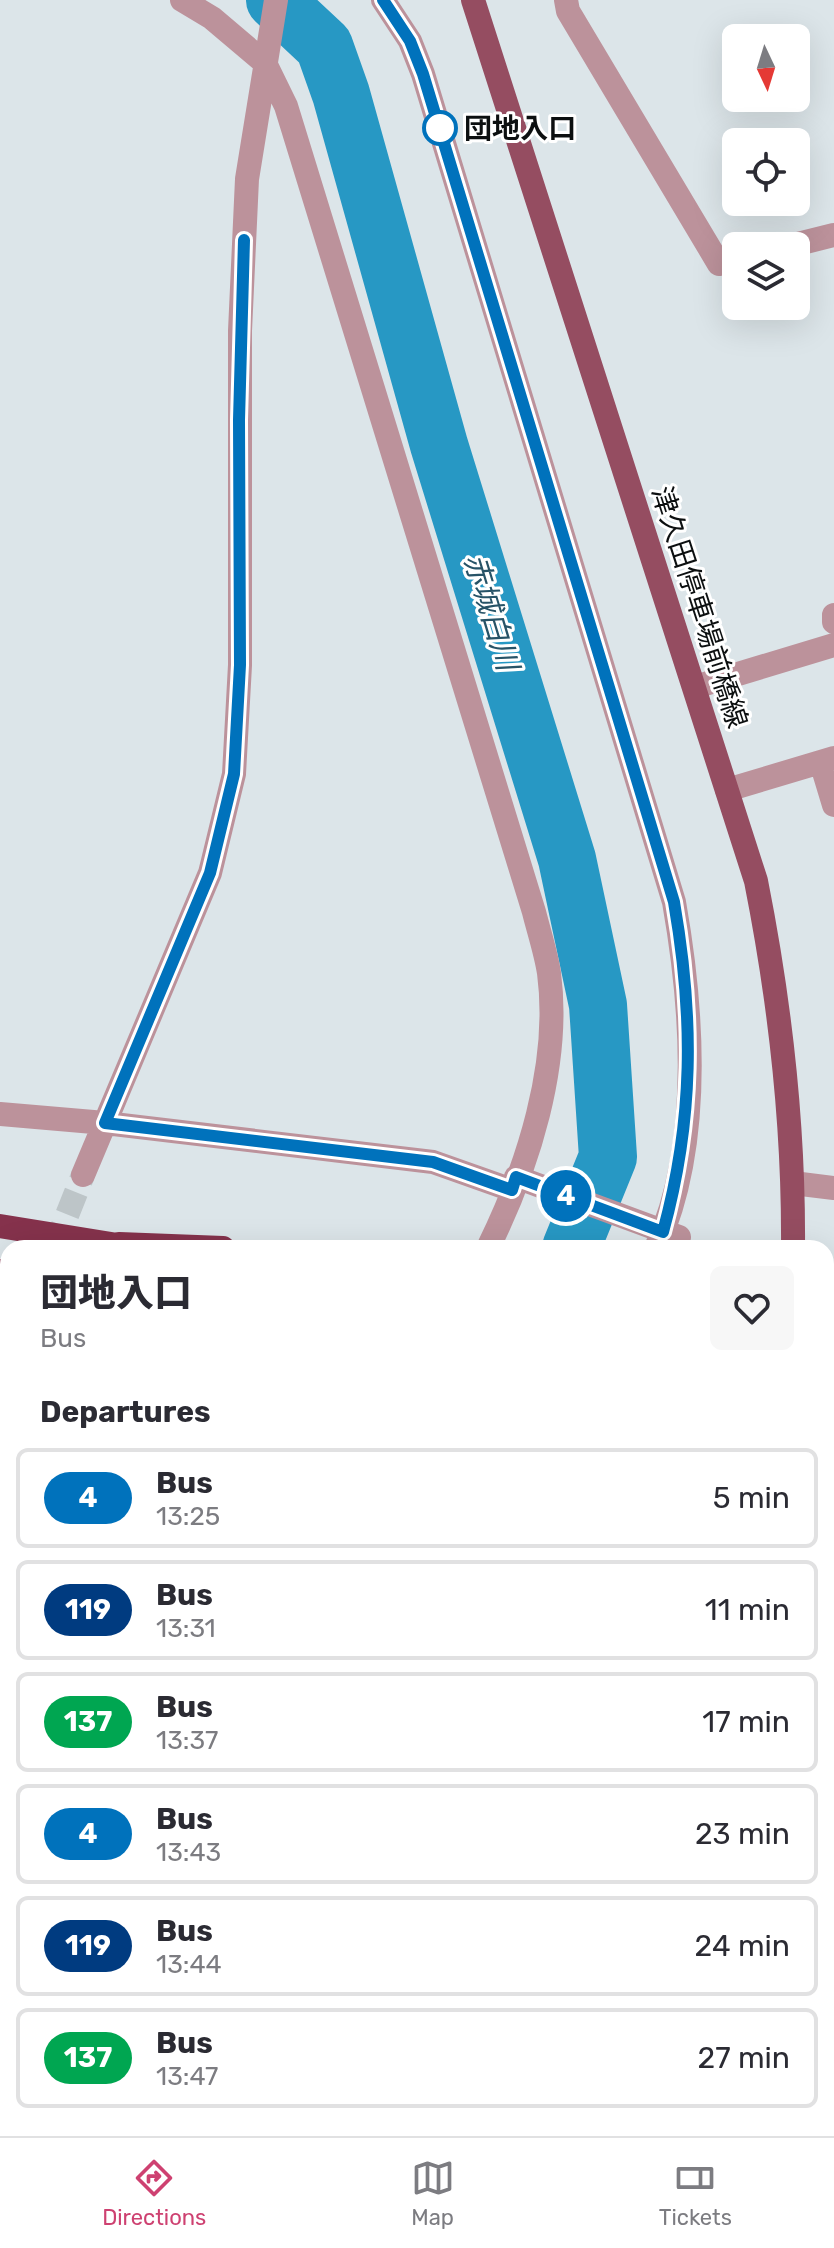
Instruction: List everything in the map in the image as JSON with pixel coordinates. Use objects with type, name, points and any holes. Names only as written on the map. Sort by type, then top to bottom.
[{"type":"highway","points":[[0,1226],[83,1240]]},
{"type":"main road","name":"津久田停車場前橋線","points":[[473,0],[756,881],[777,988],[793,1183],[793,1240]]},
{"type":"street","points":[[182,0],[212,18],[265,63],[286,106],[534,912],[549,974],[549,1053],[520,1183],[492,1240]]},
{"type":"street","points":[[83,1175],[210,873],[234,774],[240,665],[240,331],[247,179],[276,0]]},
{"type":"street","points":[[0,1114],[105,1123],[433,1162],[520,1183],[662,1239],[679,1175],[691,1039],[687,974],[674,902],[423,74],[410,41],[383,0]]},
{"type":"street","points":[[566,0],[568,11],[719,264],[722,263]]},
{"type":"street","points":[[810,241],[834,235]]},
{"type":"street","points":[[834,615],[834,622]]},
{"type":"street","points":[[695,687],[834,645]]},
{"type":"street","points":[[727,790],[827,760],[834,805]]},
{"type":"street","points":[[793,1183],[834,1188]]},
{"type":"waterway","name":"赤城白川","points":[[275,0],[324,46],[341,94],[439,445],[567,859],[598,1005],[608,1157],[574,1240]]},
{"type":"tunnel","points":[[57,1240],[83,1175]]},
{"type":"bus line","name":"4","points":[[244,240],[239,420],[240,665],[234,774],[210,873],[105,1123],[433,1162],[512,1190],[516,1177],[663,1232],[679,1175],[691,1039],[687,974],[674,902],[423,74],[410,41],[383,0]]},
{"type":"place","name":"団地入口","points":[[440,128]]}]
